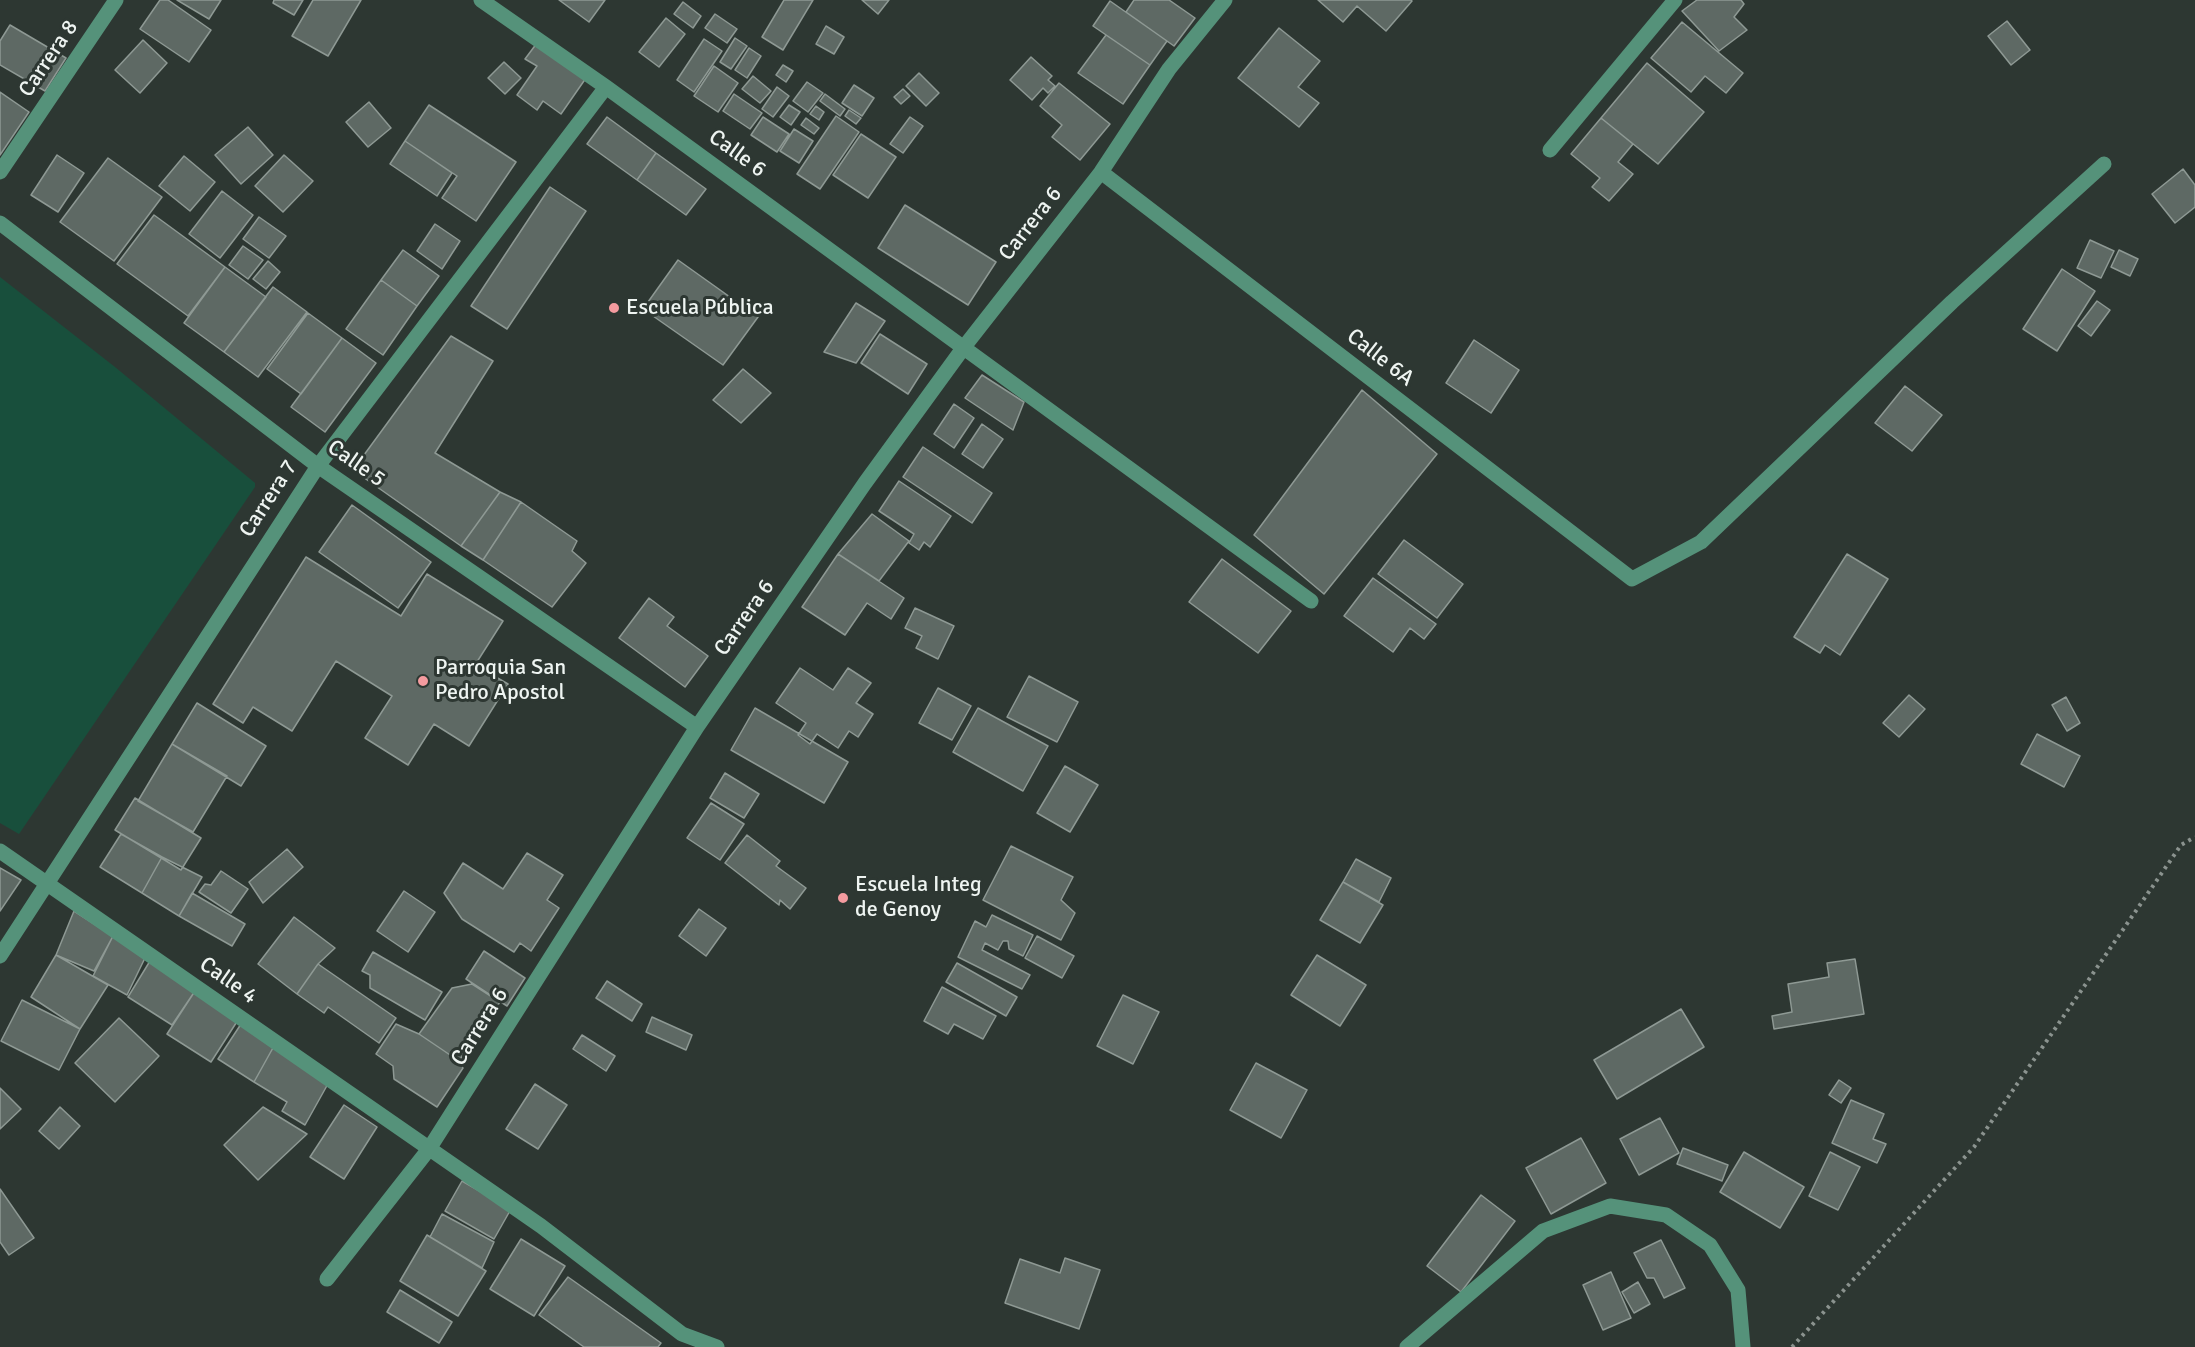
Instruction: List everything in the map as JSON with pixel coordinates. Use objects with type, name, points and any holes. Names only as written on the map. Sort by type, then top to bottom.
[{"type":"street","name":"Carrera 8","points":[[0,172],[116,0]]},
{"type":"street","name":"Calle 6","points":[[481,0],[606,87],[1311,601]]},
{"type":"street","name":"Carrera 6","points":[[327,1279],[429,1149],[697,727],[865,483],[964,347],[1101,172],[1169,69],[1225,0]]},
{"type":"street","points":[[1550,150],[1675,0]]},
{"type":"street","name":"Carrera 7","points":[[0,956],[318,466],[606,87]]},
{"type":"street","name":"Calle 6A","points":[[1101,172],[1632,579],[1701,542],[1952,302],[2104,164]]},
{"type":"street","name":"Calle 5","points":[[0,223],[318,466],[697,727]]},
{"type":"street","name":"Calle 4","points":[[0,851],[541,1226],[682,1334],[717,1347]]},
{"type":"street","points":[[1407,1347],[1543,1231],[1610,1206],[1666,1215],[1710,1245],[1738,1290],[1743,1347]]},
{"type":"path","points":[[1792,1347],[1974,1147],[2181,845],[2195,837]]},
{"type":"green space","points":[[0,277],[115,367],[255,483],[255,487],[19,834],[0,823]]},
{"type":"building","points":[[160,0],[168,0],[211,30],[189,62],[140,29]]},
{"type":"building","points":[[177,0],[221,0],[209,19]]},
{"type":"building","points":[[274,0],[303,0],[294,15],[273,3]]},
{"type":"building","points":[[313,0],[361,0],[328,56],[292,36]]},
{"type":"building","points":[[559,0],[605,0],[589,22]]},
{"type":"building","points":[[784,0],[813,0],[783,50],[762,37]]},
{"type":"building","points":[[862,0],[889,0],[878,14]]},
{"type":"building","points":[[1134,0],[1169,0],[1195,18],[1174,46],[1126,12]]},
{"type":"building","points":[[1318,0],[1412,1],[1386,31],[1357,6],[1343,22]]},
{"type":"building","points":[[1697,0],[1741,0],[1744,4],[1734,17],[1747,30],[1719,51],[1682,11]]},
{"type":"building","points":[[1110,1],[1167,41],[1150,65],[1093,26]]},
{"type":"building","points":[[683,2],[701,16],[693,28],[674,14]]},
{"type":"building","points":[[715,14],[737,29],[727,43],[705,28]]},
{"type":"building","points":[[666,18],[685,34],[659,67],[639,52]]},
{"type":"building","points":[[2007,21],[2030,50],[2011,65],[1988,36]]},
{"type":"building","points":[[1682,22],[1743,73],[1726,93],[1705,76],[1691,92],[1651,58]]},
{"type":"building","points":[[10,25],[66,58],[45,91],[0,65],[0,41]]},
{"type":"building","points":[[826,26],[844,37],[834,54],[816,44]]},
{"type":"building","points":[[1279,28],[1320,61],[1298,87],[1319,103],[1299,127],[1238,78]]},
{"type":"building","points":[[1106,35],[1150,65],[1123,104],[1078,73]]},
{"type":"building","points":[[735,38],[747,46],[731,69],[720,62]]},
{"type":"building","points":[[704,39],[722,51],[694,92],[677,80]]},
{"type":"building","points":[[143,40],[167,63],[140,93],[115,70]]},
{"type":"building","points":[[537,43],[586,78],[561,114],[543,101],[537,110],[517,95],[537,66],[525,59]]},
{"type":"building","points":[[749,48],[761,56],[747,78],[735,70]]},
{"type":"building","points":[[1031,57],[1052,76],[1048,80],[1055,86],[1048,93],[1043,88],[1032,100],[1010,80]]},
{"type":"building","points":[[504,62],[521,78],[505,94],[488,78]]},
{"type":"building","points":[[1647,63],[1704,112],[1658,164],[1601,118]]},
{"type":"building","points":[[783,65],[793,71],[786,82],[776,75]]},
{"type":"building","points":[[714,66],[738,83],[718,112],[694,96]]},
{"type":"building","points":[[919,73],[939,93],[926,106],[906,86]]},
{"type":"building","points":[[753,76],[771,91],[760,103],[742,89]]},
{"type":"building","points":[[807,82],[823,93],[808,112],[793,101]]},
{"type":"building","points":[[1059,83],[1110,124],[1080,160],[1052,137],[1062,125],[1040,106]]},
{"type":"building","points":[[854,85],[874,98],[862,116],[842,103]]},
{"type":"building","points":[[777,87],[789,96],[773,117],[762,109]]},
{"type":"building","points":[[903,89],[910,96],[901,104],[894,97]]},
{"type":"building","points":[[0,92],[29,112],[0,155]]},
{"type":"building","points":[[734,94],[762,113],[750,129],[723,111]]},
{"type":"building","points":[[825,94],[845,109],[840,116],[820,101]]},
{"type":"building","points":[[369,102],[391,128],[368,147],[346,122]]},
{"type":"building","points":[[429,105],[516,162],[476,221],[442,198],[457,176],[405,141]]},
{"type":"building","points":[[789,105],[800,112],[791,125],[780,117]]},
{"type":"building","points":[[816,106],[824,112],[819,120],[810,114]]},
{"type":"building","points":[[849,110],[861,118],[856,124],[845,116]]},
{"type":"building","points":[[836,116],[859,132],[820,189],[797,174]]},
{"type":"building","points":[[607,117],[656,153],[637,180],[587,144]]},
{"type":"building","points":[[763,117],[789,134],[777,152],[751,135]]},
{"type":"building","points":[[910,117],[923,126],[903,153],[890,144]]},
{"type":"building","points":[[806,118],[819,128],[814,134],[801,125]]},
{"type":"building","points":[[1601,118],[1633,144],[1618,162],[1633,174],[1609,201],[1592,187],[1600,178],[1571,154]]},
{"type":"building","points":[[248,127],[273,155],[241,184],[215,155]]},
{"type":"building","points":[[794,129],[813,141],[799,163],[780,151]]},
{"type":"building","points":[[861,134],[896,157],[868,198],[833,175]]},
{"type":"building","points":[[405,141],[452,173],[437,196],[390,164]]},
{"type":"building","points":[[656,153],[706,189],[686,215],[637,180]]},
{"type":"building","points":[[57,155],[84,173],[58,212],[31,195]]},
{"type":"building","points":[[284,155],[313,181],[283,212],[255,186]]},
{"type":"building","points":[[184,156],[215,182],[190,211],[159,186]]},
{"type":"building","points":[[108,158],[162,197],[114,261],[60,222]]},
{"type":"building","points":[[2183,169],[2195,185],[2195,207],[2175,223],[2152,194]]},
{"type":"building","points":[[550,187],[586,211],[507,329],[471,306]]},
{"type":"building","points":[[222,191],[253,215],[220,258],[189,234]]},
{"type":"building","points":[[905,205],[996,262],[968,305],[878,248]]},
{"type":"building","points":[[154,215],[225,267],[188,316],[117,264]]},
{"type":"building","points":[[259,217],[286,236],[269,258],[243,239]]},
{"type":"building","points":[[435,224],[460,241],[442,269],[417,251]]},
{"type":"building","points":[[2090,240],[2114,251],[2101,278],[2077,268]]},
{"type":"building","points":[[243,246],[263,260],[248,279],[229,265]]},
{"type":"building","points":[[403,250],[439,276],[417,306],[381,280]]},
{"type":"building","points":[[2119,250],[2138,259],[2130,276],[2111,267]]},
{"type":"building","points":[[678,260],[758,317],[723,365],[643,309]]},
{"type":"building","points":[[268,261],[280,272],[266,289],[253,279]]},
{"type":"building","points":[[225,267],[266,297],[224,352],[184,323]]},
{"type":"building","points":[[2062,269],[2095,291],[2057,351],[2023,329]]},
{"type":"building","points":[[381,280],[417,306],[383,355],[346,329]]},
{"type":"building","points":[[273,287],[307,312],[258,377],[224,352]]},
{"type":"building","points":[[2097,301],[2110,310],[2091,336],[2078,326]]},
{"type":"building","points":[[856,303],[885,321],[856,363],[824,352]]},
{"type":"building","points":[[308,313],[342,338],[301,394],[267,369]]},
{"type":"building","points":[[880,334],[927,364],[908,394],[861,363]]},
{"type":"building","points":[[451,336],[493,361],[435,453],[500,492],[461,546],[353,470]]},
{"type":"building","points":[[342,338],[376,363],[325,432],[291,407]]},
{"type":"building","points":[[1474,340],[1519,370],[1491,413],[1446,383]]},
{"type":"building","points":[[743,369],[771,393],[741,423],[713,400]]},
{"type":"building","points":[[982,375],[1024,402],[1013,430],[965,398]]},
{"type":"building","points":[[1905,386],[1942,415],[1912,451],[1875,423]]},
{"type":"building","points":[[1362,390],[1437,454],[1324,594],[1254,535]]},
{"type":"building","points":[[954,404],[974,418],[954,448],[934,434]]},
{"type":"building","points":[[982,424],[1003,439],[983,468],[962,454]]},
{"type":"building","points":[[923,447],[992,493],[972,523],[903,477]]},
{"type":"building","points":[[899,481],[951,516],[930,547],[924,542],[919,550],[909,543],[914,534],[879,511]]},
{"type":"building","points":[[500,492],[521,502],[483,560],[461,546]]},
{"type":"building","points":[[521,502],[577,541],[572,551],[586,563],[552,607],[483,560]]},
{"type":"building","points":[[352,505],[431,562],[398,608],[319,552]]},
{"type":"building","points":[[872,514],[909,541],[879,581],[838,554]]},
{"type":"building","points":[[1404,540],[1463,584],[1437,618],[1378,574]]},
{"type":"building","points":[[838,554],[904,598],[891,619],[867,603],[845,635],[802,607]]},
{"type":"building","points":[[1847,554],[1888,579],[1840,655],[1825,645],[1820,653],[1794,637]]},
{"type":"building","points":[[306,557],[401,616],[427,574],[503,621],[475,665],[508,684],[469,746],[434,724],[408,765],[365,738],[392,696],[336,661],[292,731],[253,707],[243,723],[213,704]]},
{"type":"building","points":[[1222,559],[1291,611],[1258,653],[1189,602]]},
{"type":"building","points":[[1373,578],[1436,624],[1424,639],[1410,628],[1393,652],[1344,616]]},
{"type":"building","points":[[649,598],[674,617],[667,626],[708,656],[685,687],[619,638]]},
{"type":"building","points":[[915,608],[954,626],[938,659],[916,648],[922,636],[905,628]]},
{"type":"building","points":[[800,668],[833,690],[848,668],[871,683],[856,703],[873,714],[858,737],[849,731],[838,748],[817,734],[810,744],[798,735],[806,723],[776,703]]},
{"type":"building","points":[[1029,676],[1078,702],[1057,742],[1007,717]]},
{"type":"building","points":[[938,688],[971,706],[952,740],[919,723]]},
{"type":"building","points":[[1909,695],[1925,709],[1899,737],[1883,723]]},
{"type":"building","points":[[2066,697],[2080,723],[2067,731],[2052,705]]},
{"type":"building","points":[[197,703],[266,746],[241,786],[172,744]]},
{"type":"building","points":[[755,708],[848,762],[824,803],[731,750]]},
{"type":"building","points":[[978,708],[1048,746],[1023,791],[953,752]]},
{"type":"building","points":[[2037,734],[2080,756],[2064,787],[2021,764]]},
{"type":"building","points":[[172,744],[227,776],[193,832],[138,801]]},
{"type":"building","points":[[1065,766],[1098,785],[1070,832],[1037,813]]},
{"type":"building","points":[[725,773],[759,794],[744,818],[710,798]]},
{"type":"building","points":[[135,798],[201,838],[181,870],[115,830]]},
{"type":"building","points":[[711,803],[744,824],[720,860],[687,838]]},
{"type":"building","points":[[121,834],[162,857],[142,893],[100,867]]},
{"type":"building","points":[[747,835],[780,861],[776,866],[806,888],[790,909],[780,900],[779,905],[725,863]]},
{"type":"building","points":[[1011,846],[1073,877],[1061,900],[1075,913],[1061,940],[983,900]]},
{"type":"building","points":[[287,849],[303,867],[263,903],[249,882]]},
{"type":"building","points":[[527,853],[563,875],[547,900],[559,908],[531,951],[520,943],[514,952],[462,919],[444,893],[463,863],[503,889]]},
{"type":"building","points":[[162,857],[202,877],[179,916],[142,893]]},
{"type":"building","points":[[1356,859],[1391,878],[1379,902],[1343,882]]},
{"type":"building","points":[[0,868],[21,880],[0,911]]},
{"type":"building","points":[[221,871],[248,889],[231,913],[199,892],[205,884],[211,885]]},
{"type":"building","points":[[1343,882],[1383,905],[1360,943],[1320,920]]},
{"type":"building","points":[[404,891],[435,912],[408,952],[377,931]]},
{"type":"building","points":[[192,893],[245,924],[232,946],[179,916]]},
{"type":"building","points":[[699,909],[726,928],[706,956],[679,936]]},
{"type":"building","points":[[74,911],[113,936],[94,971],[56,955]]},
{"type":"building","points":[[992,915],[1033,935],[1023,956],[1009,949],[1008,941],[1003,941],[998,950],[985,943],[982,950],[1030,975],[1022,989],[958,957],[975,921],[986,927]]},
{"type":"building","points":[[294,917],[335,948],[318,964],[297,994],[258,964]]},
{"type":"building","points":[[113,936],[145,958],[127,995],[93,976]]},
{"type":"building","points":[[1037,936],[1074,956],[1062,978],[1025,958]]},
{"type":"building","points":[[484,951],[525,978],[507,1006],[466,979]]},
{"type":"building","points":[[373,952],[442,992],[425,1020],[370,988],[370,975],[362,971]]},
{"type":"building","points":[[56,955],[108,985],[80,1029],[31,997]]},
{"type":"building","points":[[1317,955],[1366,985],[1340,1026],[1291,995]]},
{"type":"building","points":[[1855,959],[1864,1014],[1774,1029],[1772,1016],[1792,1012],[1788,984],[1829,977],[1827,963]]},
{"type":"building","points":[[150,961],[195,991],[172,1025],[128,997]]},
{"type":"building","points":[[957,963],[1017,997],[1006,1016],[946,982]]},
{"type":"building","points":[[318,964],[396,1018],[379,1043],[328,1007],[324,1013],[297,994]]},
{"type":"building","points":[[607,981],[642,1004],[632,1021],[596,998]]},
{"type":"building","points":[[472,984],[500,1002],[459,1061],[419,1034],[452,988]]},
{"type":"building","points":[[942,987],[996,1016],[983,1039],[954,1024],[948,1034],[924,1021]]},
{"type":"building","points":[[195,991],[238,1020],[211,1062],[167,1034]]},
{"type":"building","points":[[1123,995],[1159,1012],[1133,1064],[1097,1046]]},
{"type":"building","points":[[22,1000],[80,1029],[59,1070],[1,1041]]},
{"type":"building","points":[[1681,1009],[1704,1047],[1617,1099],[1594,1060]]},
{"type":"building","points":[[652,1017],[692,1035],[686,1050],[646,1032]]},
{"type":"building","points":[[119,1018],[159,1056],[115,1102],[75,1063]]},
{"type":"building","points":[[241,1024],[274,1046],[254,1082],[218,1059]]},
{"type":"building","points":[[396,1024],[419,1034],[459,1061],[463,1068],[437,1107],[394,1079],[393,1066],[376,1054]]},
{"type":"building","points":[[582,1035],[615,1056],[606,1071],[573,1049]]},
{"type":"building","points":[[274,1046],[329,1082],[305,1125],[282,1111],[287,1102],[254,1082]]},
{"type":"building","points":[[1256,1063],[1307,1090],[1281,1138],[1230,1110]]},
{"type":"building","points":[[1839,1080],[1851,1088],[1841,1103],[1829,1095]]},
{"type":"building","points":[[535,1084],[567,1105],[538,1149],[506,1129]]},
{"type":"building","points":[[0,1088],[21,1109],[0,1129]]},
{"type":"building","points":[[1851,1100],[1884,1114],[1873,1139],[1886,1144],[1877,1163],[1832,1143]]},
{"type":"building","points":[[344,1105],[377,1127],[344,1179],[310,1157]]},
{"type":"building","points":[[60,1107],[80,1126],[59,1149],[39,1131]]},
{"type":"building","points":[[263,1107],[307,1134],[258,1180],[224,1145]]},
{"type":"building","points":[[1660,1118],[1679,1153],[1639,1175],[1620,1139]]},
{"type":"building","points":[[1581,1138],[1606,1183],[1551,1214],[1526,1168]]},
{"type":"building","points":[[1683,1148],[1728,1165],[1722,1181],[1677,1164]]},
{"type":"building","points":[[1744,1152],[1804,1187],[1780,1228],[1720,1192]]},
{"type":"building","points":[[1830,1152],[1860,1167],[1838,1210],[1809,1196]]},
{"type":"building","points":[[462,1181],[511,1209],[494,1239],[445,1211]]},
{"type":"building","points":[[0,1189],[34,1238],[9,1255],[0,1242]]},
{"type":"building","points":[[1481,1195],[1515,1221],[1461,1292],[1427,1266]]},
{"type":"building","points":[[442,1214],[494,1242],[482,1268],[430,1237]]},
{"type":"building","points":[[427,1235],[486,1271],[458,1316],[400,1281]]},
{"type":"building","points":[[521,1239],[565,1266],[534,1316],[490,1289]]},
{"type":"building","points":[[1661,1240],[1685,1288],[1664,1298],[1654,1278],[1647,1278],[1634,1253]]},
{"type":"building","points":[[1065,1258],[1100,1270],[1079,1329],[1005,1303],[1020,1259],[1060,1273]]},
{"type":"building","points":[[1611,1272],[1631,1318],[1603,1330],[1583,1285]]},
{"type":"building","points":[[568,1277],[661,1343],[658,1347],[584,1347],[539,1315]]},
{"type":"building","points":[[1638,1282],[1650,1304],[1634,1313],[1622,1292]]},
{"type":"building","points":[[400,1290],[452,1322],[439,1343],[387,1312]]},
{"type":"place","name":"Escuela Pública","points":[[614,308]]},
{"type":"place","name":"Parroquia San Pedro Apostol","points":[[423,681]]},
{"type":"place","name":"Escuela Integ de Genoy","points":[[843,898]]}]
